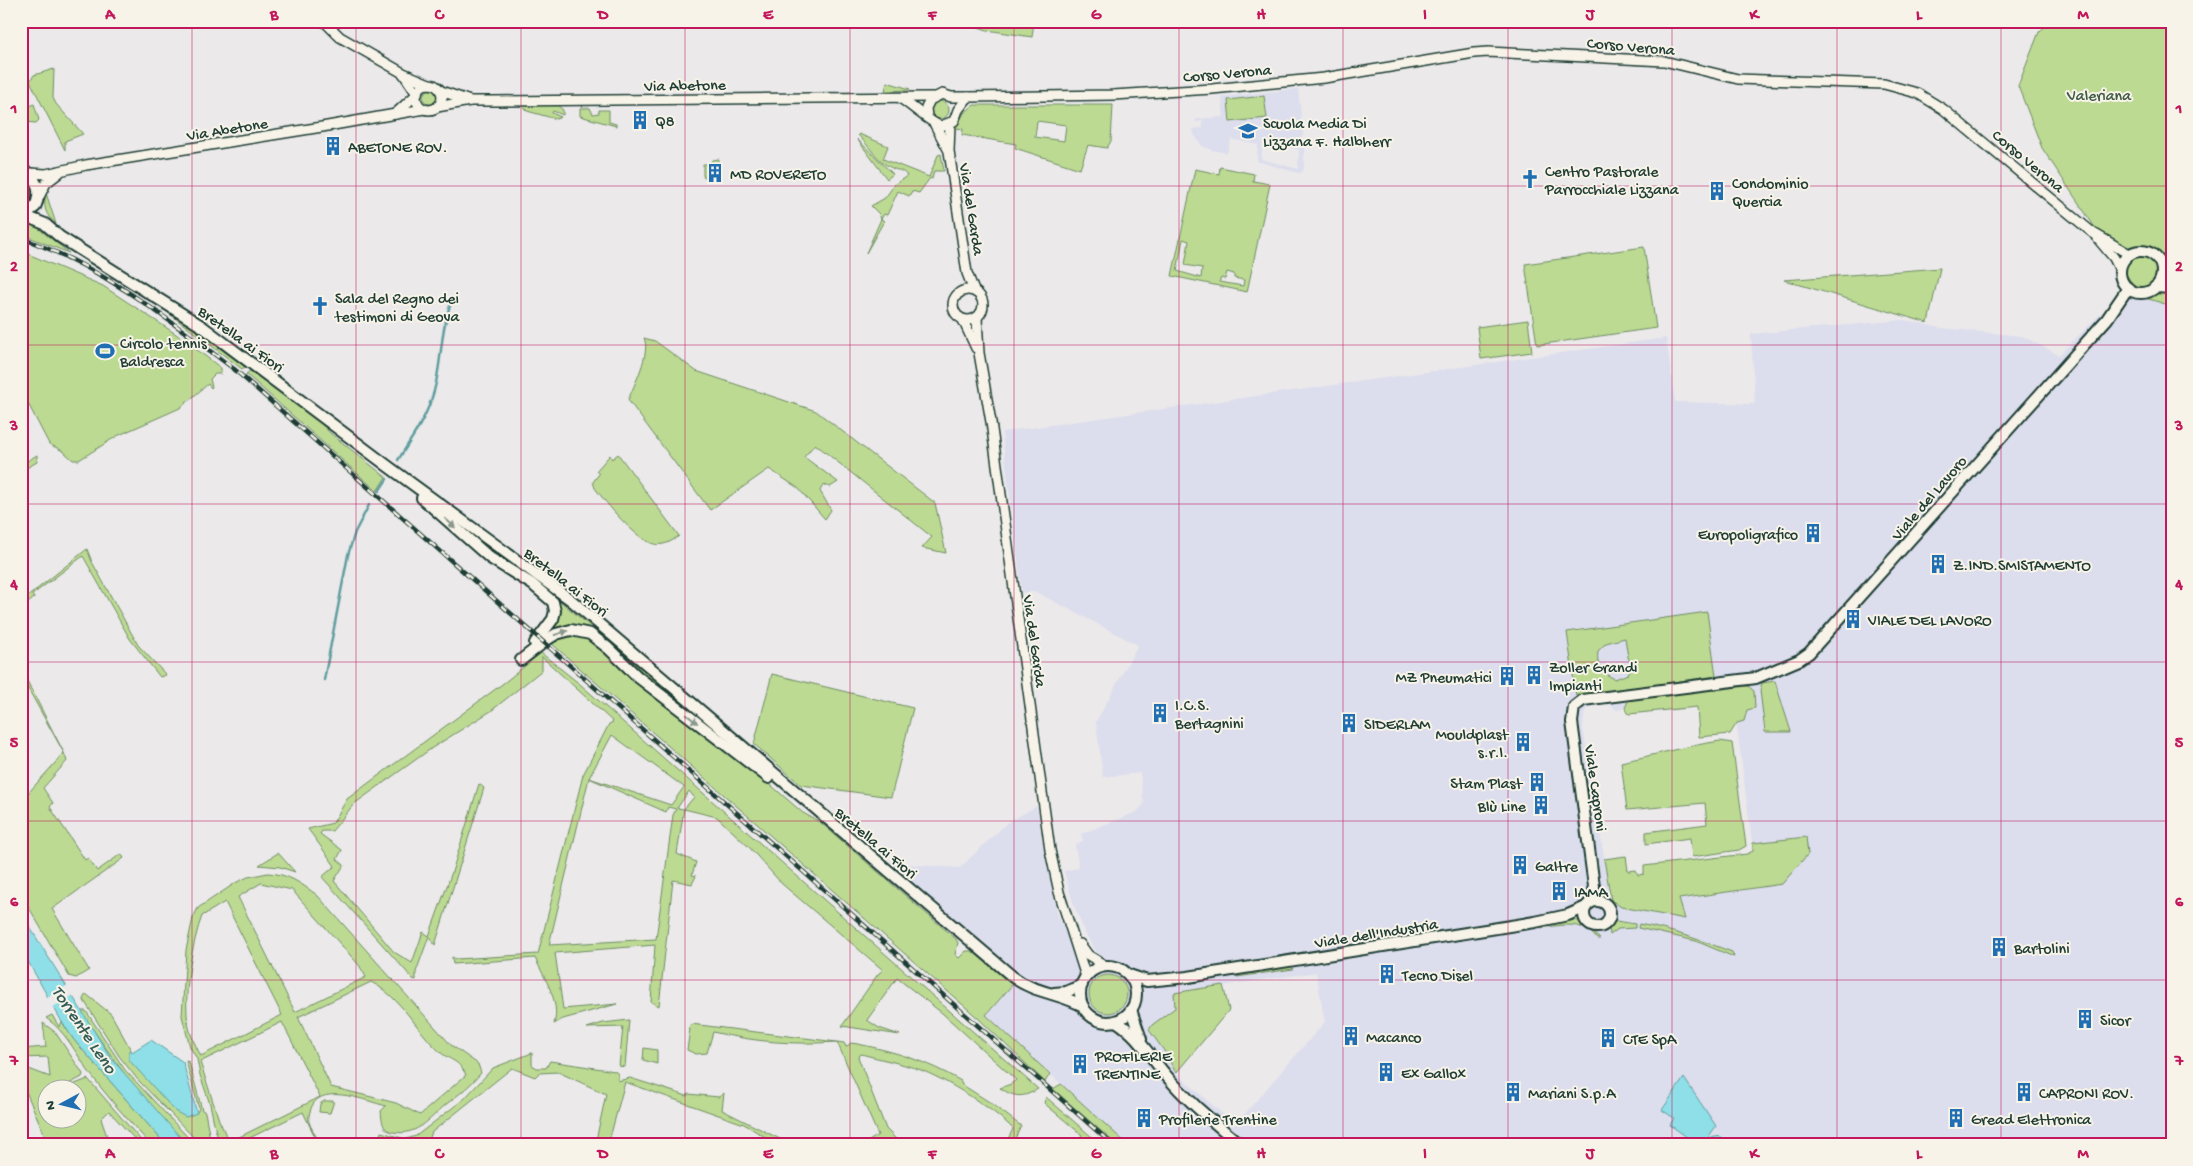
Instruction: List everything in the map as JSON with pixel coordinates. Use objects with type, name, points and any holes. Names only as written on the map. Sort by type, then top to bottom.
[{"type":"main road","points":[[324,21],[340,37],[404,73],[435,85],[441,91],[470,101]]},
{"type":"main road","name":"Corso Verona","points":[[951,97],[1112,95],[1204,90],[1338,76],[1488,52],[1664,61],[1738,80],[1884,84],[1917,94],[1943,109],[2093,233]]},
{"type":"main road","points":[[404,73],[417,94],[418,102],[424,108],[431,110],[437,107],[470,101]]},
{"type":"main road","points":[[395,114],[417,94],[422,86],[429,84]]},
{"type":"main road","points":[[437,107],[442,102],[441,91]]},
{"type":"main road","points":[[900,98],[928,117],[935,125],[941,126],[950,124],[956,118],[957,104],[951,97],[942,94],[933,97],[926,108],[928,117]]},
{"type":"main road","name":"Via Abetone","points":[[470,101],[900,98],[925,95],[933,97]]},
{"type":"main road","points":[[958,110],[968,97]]},
{"type":"main road","name":"Via Abetone","points":[[64,171],[86,165],[424,108]]},
{"type":"main road","name":"Via del Garda","points":[[950,124],[949,151],[967,273],[974,291]]},
{"type":"main road","name":"Via del Garda","points":[[935,125],[949,151]]},
{"type":"main road","points":[[26,171],[46,174],[64,171]]},
{"type":"main road","name":"Bretella ai Fiori","points":[[26,171],[37,183],[37,202],[44,224]]},
{"type":"main road","points":[[23,217],[37,202],[46,183],[64,171]]},
{"type":"main road","name":"Bretella ai Fiori","points":[[23,217],[44,224],[60,237],[203,327],[389,467],[571,600],[1012,977],[1045,994],[1073,1001],[1083,1006]]},
{"type":"main road","points":[[2093,233],[2129,254]]},
{"type":"main road","points":[[2093,233],[2114,258],[2120,270],[2123,283],[2128,288],[2142,293],[2155,287],[2159,282],[2161,270],[2160,263],[2150,253],[2143,251],[2129,254],[2123,261],[2120,270]]},
{"type":"main road","points":[[2161,270],[2172,275]]},
{"type":"main road","name":"Via del Garda","points":[[963,291],[967,273]]},
{"type":"main road","points":[[2155,287],[2172,288]]},
{"type":"main road","name":"Viale del Lavoro","points":[[1583,700],[1756,678],[1799,660],[1817,645],[2107,319],[2128,288]]},
{"type":"main road","points":[[963,291],[974,291],[980,296],[983,303],[982,312],[977,318],[963,320],[956,315],[952,306],[956,296],[963,291]]},
{"type":"main road","name":"Via del Garda","points":[[977,318],[978,353],[991,422],[1050,850],[1058,892],[1072,931],[1084,981],[1081,999],[1083,1006]]},
{"type":"main road","name":"Via del Garda","points":[[963,320],[978,353]]},
{"type":"main road","points":[[389,467],[490,558],[532,584],[553,602],[555,611],[553,619],[521,660],[548,638],[556,634],[571,630],[590,634],[644,682],[775,783],[825,818]]},
{"type":"main road","name":"Viale Caproni","points":[[1583,700],[1574,707],[1572,722],[1590,842],[1594,886],[1584,912],[1585,921],[1596,928],[1606,924],[1610,914],[1594,886]]},
{"type":"main road","points":[[1588,905],[1596,901],[1604,903]]},
{"type":"main road","name":"Viale dell'Industria","points":[[1133,1005],[1138,995],[1146,989],[1188,978],[1568,915],[1588,905]]},
{"type":"main road","name":"Viale dell'Industria","points":[[1568,915],[1585,921]]},
{"type":"main road","name":"Via del Garda","points":[[1072,931],[1088,955],[1106,966],[1121,969],[1129,975]]},
{"type":"main road","points":[[1045,994],[1066,992],[1084,981],[1092,971],[1106,966]]},
{"type":"main road","points":[[1129,975],[1135,987],[1133,1005],[1143,1044]]},
{"type":"main road","name":"Viale dell'Industria","points":[[1129,975],[1147,981],[1188,978]]},
{"type":"main road","points":[[1083,1006],[1096,1019],[1108,1022],[1116,1021],[1125,1016],[1133,1005]]},
{"type":"main road","points":[[1116,1021],[1127,1028],[1143,1044],[1165,1075],[1184,1094],[1241,1145]]},
{"type":"shaded area","name":"Scuola Media Di Lizzana F. Halbherr","points":[[1298,89],[1303,135],[1299,140],[1300,146],[1304,148],[1304,168],[1302,172],[1298,173],[1257,161],[1258,145],[1231,139],[1227,153],[1202,146],[1193,129],[1203,128],[1202,121],[1196,122],[1196,119],[1224,117],[1222,97]],"holes":[[[1263,140],[1299,150],[1298,169],[1261,159]]]},
{"type":"shaded area","points":[[2132,283],[2142,297],[2172,306],[2172,1145],[1128,1145],[986,1015],[1014,983],[999,959],[890,863],[960,868],[1007,823],[1037,806],[1043,846],[1058,916],[1077,957],[1080,973],[1091,966],[1113,960],[1104,959],[1097,953],[1086,935],[1074,905],[1064,871],[1079,868],[1075,845],[1083,841],[1081,834],[1137,812],[1144,804],[1140,773],[1103,777],[1096,722],[1138,645],[1034,591],[1022,593],[1002,432],[1666,338],[1675,402],[1755,404],[1751,334],[1904,320],[1941,328],[2022,336],[2059,355]],"holes":[[[1732,688],[1758,888],[1679,899],[1684,919],[1611,900],[1583,729],[1584,713],[1591,704],[1607,702],[1617,710],[1625,708],[1629,699]],[[1316,972],[1325,1022],[1235,1125],[1176,1073],[1165,1052],[1149,1030],[1152,1025],[1175,1008],[1174,993]]]},
{"type":"green space","points":[[961,21],[1034,21],[1032,37],[987,30]]},
{"type":"green space","name":"Valeriana","points":[[2051,21],[2172,21],[2172,306],[2142,297],[2042,148],[2018,86],[2039,32]]},
{"type":"green space","points":[[54,69],[53,98],[56,104],[83,134],[65,141],[65,150],[30,81],[34,75]]},
{"type":"green space","points":[[21,81],[27,93],[22,96],[28,107],[34,104],[39,120],[36,123],[24,122],[24,115],[21,115]]},
{"type":"green space","points":[[887,82],[910,89],[910,90],[885,91]]},
{"type":"green space","points":[[430,90],[435,92],[437,97],[435,102],[430,104],[425,102],[423,97],[425,92]]},
{"type":"green space","points":[[1264,96],[1267,118],[1230,122],[1228,100]]},
{"type":"green space","points":[[940,101],[946,104],[949,110],[946,116],[940,119],[934,116],[931,110],[934,104]]},
{"type":"green space","points":[[521,105],[557,105],[563,110],[563,115],[553,111],[552,113],[561,117],[556,119],[527,111]]},
{"type":"green space","points":[[974,105],[1113,105],[1111,141],[1107,148],[1088,145],[1080,169],[1015,148],[1016,144],[962,135],[963,129],[956,128],[964,113]],"holes":[[[1037,121],[1066,125],[1064,141],[1035,137]]]},
{"type":"green space","points":[[580,108],[590,108],[593,114],[599,113],[599,110],[609,110],[609,122],[616,124],[616,126],[580,116]]},
{"type":"green space","points":[[859,134],[888,146],[883,159],[929,177],[938,155],[941,154],[944,171],[934,171],[932,179],[930,178],[919,193],[912,191],[909,196],[898,191],[887,215],[884,214],[881,219],[871,206],[885,198],[895,184],[907,176],[904,172],[892,168],[881,161]]},
{"type":"green space","points":[[857,139],[893,174],[887,179]]},
{"type":"green space","points":[[719,159],[708,179],[703,176],[703,164],[711,164],[712,160]]},
{"type":"green space","points":[[1220,167],[1254,174],[1253,181],[1270,184],[1247,292],[1172,276],[1195,169],[1219,174]],"holes":[[[1183,239],[1189,241],[1185,265],[1202,268],[1201,278],[1177,271]],[[1227,272],[1234,274],[1234,278],[1244,280],[1243,286],[1219,282],[1221,278],[1225,279]]]},
{"type":"green space","points":[[21,176],[29,183],[32,192],[29,202],[21,209]]},
{"type":"green space","points":[[46,193],[56,224],[49,217],[46,210]]},
{"type":"green space","points":[[881,219],[884,221],[866,253]]},
{"type":"green space","points":[[21,220],[33,224],[69,253],[21,234]]},
{"type":"green space","points":[[1644,247],[1656,328],[1537,345],[1525,264]]},
{"type":"green space","name":"Circolo tennis Baldresca","points":[[21,251],[103,286],[176,334],[221,368],[221,374],[215,374],[210,379],[211,388],[208,384],[180,408],[117,436],[79,460],[73,460],[63,451],[49,444],[21,390]]},
{"type":"green space","points":[[1940,268],[1928,323],[1784,280]]},
{"type":"green space","points":[[167,312],[191,327],[245,367],[242,369]]},
{"type":"green space","points":[[1528,320],[1532,352],[1481,359],[1477,327]]},
{"type":"green space","points":[[644,338],[655,341],[696,371],[816,411],[935,503],[946,553],[922,548],[932,537],[815,444],[804,457],[838,482],[830,487],[823,485],[820,491],[831,510],[825,519],[798,488],[769,469],[710,510],[628,400],[644,360],[646,344]]},
{"type":"green space","points":[[250,371],[317,419],[330,433],[386,477],[377,491],[246,374]]},
{"type":"green space","points":[[618,454],[679,536],[670,542],[654,544],[646,541],[622,520],[595,488],[593,482],[599,474],[596,471],[610,455],[612,459]]},
{"type":"green space","points":[[37,455],[37,462],[21,471],[21,465]]},
{"type":"green space","points":[[87,549],[92,562],[138,645],[166,675],[160,677],[130,639],[83,556],[32,595],[34,598],[21,609],[21,602]]},
{"type":"green space","points":[[554,596],[715,730],[653,685],[586,628],[574,626],[549,632],[559,614],[557,601]]},
{"type":"green space","points":[[1707,612],[1716,676],[1576,696],[1567,632]],"holes":[[[1625,638],[1628,657],[1632,666],[1628,674],[1615,679],[1601,669],[1598,661],[1598,651],[1606,643]]]},
{"type":"green space","points":[[577,635],[592,640],[636,682],[772,786],[803,813],[820,822],[956,939],[958,943],[955,954],[959,958],[966,951],[972,951],[1012,985],[986,1015],[1050,1074],[1045,1082],[979,1019],[551,643],[564,636]]},
{"type":"green space","points":[[541,653],[581,685],[1038,1089],[1019,1096],[1010,1094],[1000,1088],[1016,1080],[942,1013],[897,978],[867,1020],[879,1028],[900,1035],[842,1026],[878,974],[883,970],[782,884],[749,847],[717,817],[684,809],[677,854],[696,862],[692,875],[696,876],[692,884],[673,880],[659,1006],[651,1002],[655,945],[555,953],[563,1009],[617,1004],[563,1019],[554,1024],[556,1016],[553,999],[535,958],[453,964],[452,957],[456,959],[538,954],[583,775],[609,724],[613,722],[542,657],[542,670],[491,711],[432,748],[354,804],[332,831],[322,831],[320,834],[342,850],[337,859],[344,865],[334,881],[394,952],[412,963],[423,932],[429,936],[416,972],[416,980],[413,979],[322,877],[335,866],[308,829],[333,823],[347,799],[505,682]],"holes":[[[612,735],[684,787],[671,805],[589,778]],[[589,778],[666,812],[668,807],[676,809],[673,815],[656,939],[549,945]],[[689,791],[694,797],[684,809],[677,808]]]},
{"type":"green space","points":[[21,669],[64,753],[21,676]]},
{"type":"green space","points":[[772,674],[913,708],[891,797],[801,785],[754,744]]},
{"type":"green space","points":[[1775,681],[1791,732],[1765,732],[1760,690],[1762,683]]},
{"type":"green space","points":[[1748,686],[1754,691],[1755,708],[1747,710],[1744,721],[1737,723],[1730,734],[1699,737],[1697,707],[1629,714],[1625,708],[1629,699]]},
{"type":"green space","points":[[1720,741],[1732,743],[1746,846],[1739,850],[1692,857],[1690,838],[1646,844],[1646,832],[1707,824],[1705,803],[1627,810],[1621,762]]},
{"type":"green space","points":[[64,753],[67,761],[43,788],[53,803],[50,807],[85,860],[88,858],[97,871],[121,854],[124,858],[52,909],[89,970],[76,978],[69,976],[21,894],[21,801]]},
{"type":"green space","points":[[479,784],[484,788],[435,945],[429,936],[452,872]]},
{"type":"green space","points":[[1806,837],[1808,854],[1782,884],[1679,899],[1685,919],[1621,907],[1611,900],[1604,859],[1626,856],[1628,871],[1636,870],[1638,875],[1644,874],[1644,866],[1747,854],[1753,851],[1753,843]]},
{"type":"green space","points":[[278,853],[295,872],[280,867],[259,865]]},
{"type":"green space","points":[[268,873],[282,875],[300,883],[317,895],[451,1045],[478,1064],[481,1073],[424,1124],[410,1131],[402,1133],[393,1132],[385,1127],[381,1111],[386,1106],[357,1098],[335,1095],[318,1099],[312,1106],[309,1120],[318,1140],[338,1145],[319,1145],[303,1112],[235,1145],[220,1145],[197,1059],[190,1047],[182,1016],[186,950],[193,918],[198,908],[237,882],[248,877]],"holes":[[[261,883],[292,890],[359,965],[366,977],[295,1012],[238,897]],[[225,902],[282,1015],[201,1056],[190,1031],[187,992],[195,939],[202,916]],[[371,982],[391,996],[431,1043],[440,1052],[457,1063],[466,1075],[420,1115],[396,1103],[331,1087],[298,1017]],[[282,1022],[320,1097],[229,1142],[219,1120],[200,1062]]]},
{"type":"green space","points":[[1572,920],[1580,921],[1600,939],[1597,939],[1579,926],[1564,925],[1541,928],[1540,925]]},
{"type":"green space","points":[[1616,921],[1635,924],[1635,928],[1618,929],[1610,935],[1609,928]]},
{"type":"green space","points":[[1639,924],[1709,943],[1732,952],[1734,957],[1696,941],[1638,928]]},
{"type":"green space","points":[[1290,966],[1293,969],[1237,977],[1240,974]]},
{"type":"green space","points":[[1108,975],[1122,980],[1127,994],[1122,1008],[1108,1013],[1094,1008],[1089,994],[1094,980]]},
{"type":"green space","points":[[1223,985],[1229,1010],[1176,1073],[1165,1052],[1149,1030],[1152,1025],[1175,1008],[1174,993]]},
{"type":"green space","points":[[86,994],[111,1014],[131,1050],[129,1052],[196,1113],[199,1109],[186,1061],[189,1062],[202,1110],[205,1112],[210,1139],[214,1145],[201,1145],[138,1080],[119,1056],[83,999]]},
{"type":"green space","points":[[81,1011],[86,1011],[125,1070],[195,1145],[187,1145],[143,1098]]},
{"type":"green space","points":[[52,1015],[59,1027],[62,1022],[74,1040],[166,1145],[151,1145],[111,1100],[96,1082],[65,1036],[46,1018]]},
{"type":"green space","points":[[629,1020],[625,1067],[619,1066],[623,1027],[587,1028],[603,1023]]},
{"type":"green space","points":[[43,1023],[55,1032],[83,1074],[80,1078],[38,1078],[38,1119],[21,1080],[21,1066],[50,1077],[48,1057],[21,1058],[21,1049],[46,1047]]},
{"type":"green space","points":[[691,1024],[837,1042],[774,1042],[713,1032],[707,1053],[696,1054],[687,1050],[690,1029],[688,1029]]},
{"type":"green space","points":[[837,1042],[844,1043],[846,1047],[851,1043],[898,1054],[936,1068],[961,1081],[961,1084],[994,1105],[1021,1126],[1012,1145],[1005,1145],[1013,1129],[1005,1121],[968,1095],[941,1079],[918,1069],[861,1054],[858,1057],[886,1129],[902,1145],[890,1145],[885,1140],[878,1145],[863,1145],[878,1135]]},
{"type":"green space","points":[[644,1048],[657,1050],[657,1064],[643,1060]]},
{"type":"green space","points":[[532,1053],[532,1065],[537,1068],[546,1068],[550,1061],[615,1071],[618,1074],[618,1081],[630,1078],[687,1096],[688,1094],[719,1097],[724,1093],[722,1110],[792,1145],[778,1145],[744,1124],[625,1082],[608,1145],[595,1145],[606,1094],[558,1072],[539,1073],[535,1077],[512,1068],[432,1132],[427,1145],[377,1145],[381,1132],[406,1139],[416,1136],[464,1099],[493,1068]]},
{"type":"green space","points":[[88,1079],[145,1145],[140,1145],[109,1111],[101,1119],[110,1145],[49,1145],[42,1128],[88,1128]]},
{"type":"green space","points":[[1061,1084],[1128,1145],[1117,1145],[1053,1089]]},
{"type":"green space","points":[[1046,1097],[1101,1145],[1075,1145],[1082,1135],[1044,1103]]},
{"type":"green space","points":[[324,1101],[334,1101],[330,1113],[319,1112],[320,1104]]},
{"type":"water","name":"Torrente Leno","points":[[21,913],[111,1058],[187,1145],[166,1145],[74,1040],[21,949]]},
{"type":"water","points":[[151,1040],[183,1062],[197,1113],[186,1117],[176,1112],[129,1060],[129,1052],[131,1050],[132,1052]]},
{"type":"water","points":[[1684,1078],[1716,1126],[1703,1145],[1698,1145],[1670,1125],[1674,1118],[1662,1110]]},
{"type":"water","points":[[1714,1136],[1722,1137],[1728,1145],[1707,1145],[1710,1138]]},
{"type":"pier","points":[[68,985],[74,995],[51,1008],[46,998]]},
{"type":"waterway","points":[[398,460],[419,427],[431,401],[437,380],[447,314],[451,303]]},
{"type":"waterway","points":[[379,491],[387,479]]},
{"type":"waterway","points":[[324,680],[348,555],[355,532],[369,505]]},
{"type":"waterway","points":[[2166,1145],[2172,1129]]},
{"type":"railway","points":[[21,238],[79,263],[133,295],[234,369],[1113,1145]]},
{"type":"place","name":"Q8","points":[[640,120]]},
{"type":"place","name":"Scuola Media Di Lizzana F. Halbherr","points":[[1248,131]]},
{"type":"place","name":"ABETONE ROV.","points":[[333,146]]},
{"type":"place","name":"MD ROVERETO","points":[[715,173]]},
{"type":"place","name":"Centro Pastorale Parrocchiale Lizzana","points":[[1530,179]]},
{"type":"place","name":"Condominio Quercia","points":[[1717,191]]},
{"type":"place","name":"Sala del Regno dei testimoni di Geova","points":[[320,306]]},
{"type":"place","name":"Circolo tennis Baldresca","points":[[105,351]]},
{"type":"place","name":"Europoligrafico","points":[[1813,533]]},
{"type":"place","name":"Z.IND.SMISTAMENTO","points":[[1938,564]]},
{"type":"place","name":"VIALE DEL LAVORO","points":[[1853,619]]},
{"type":"place","name":"Zoller Grandi Impianti","points":[[1534,675]]},
{"type":"place","name":"MZ Pneumatici","points":[[1507,676]]},
{"type":"place","name":"I.C.S. Bertagnini","points":[[1160,713]]},
{"type":"place","name":"SIDERLAM","points":[[1349,723]]},
{"type":"place","name":"Mouldplast s.r.l.","points":[[1523,742]]},
{"type":"place","name":"Stam Plast","points":[[1537,782]]},
{"type":"place","name":"Blù Line","points":[[1541,805]]},
{"type":"place","name":"Galtre","points":[[1520,865]]},
{"type":"place","name":"IAMA","points":[[1559,891]]},
{"type":"place","name":"Bartolini","points":[[1999,947]]},
{"type":"place","name":"Tecno Disel","points":[[1387,974]]},
{"type":"place","name":"Sicor","points":[[2085,1019]]},
{"type":"place","name":"Macanco","points":[[1351,1036]]},
{"type":"place","name":"CTE SpA","points":[[1608,1038]]},
{"type":"place","name":"PROFILERIE TRENTINE","points":[[1080,1064]]},
{"type":"place","name":"Ex Gallox","points":[[1386,1072]]},
{"type":"place","name":"Mariani S.p.A","points":[[1513,1092]]},
{"type":"place","name":"CAPRONI ROV.","points":[[2024,1092]]},
{"type":"place","name":"Profilerie Trentine","points":[[1144,1118]]},
{"type":"place","name":"Gread Elettronica","points":[[1956,1118]]}]
